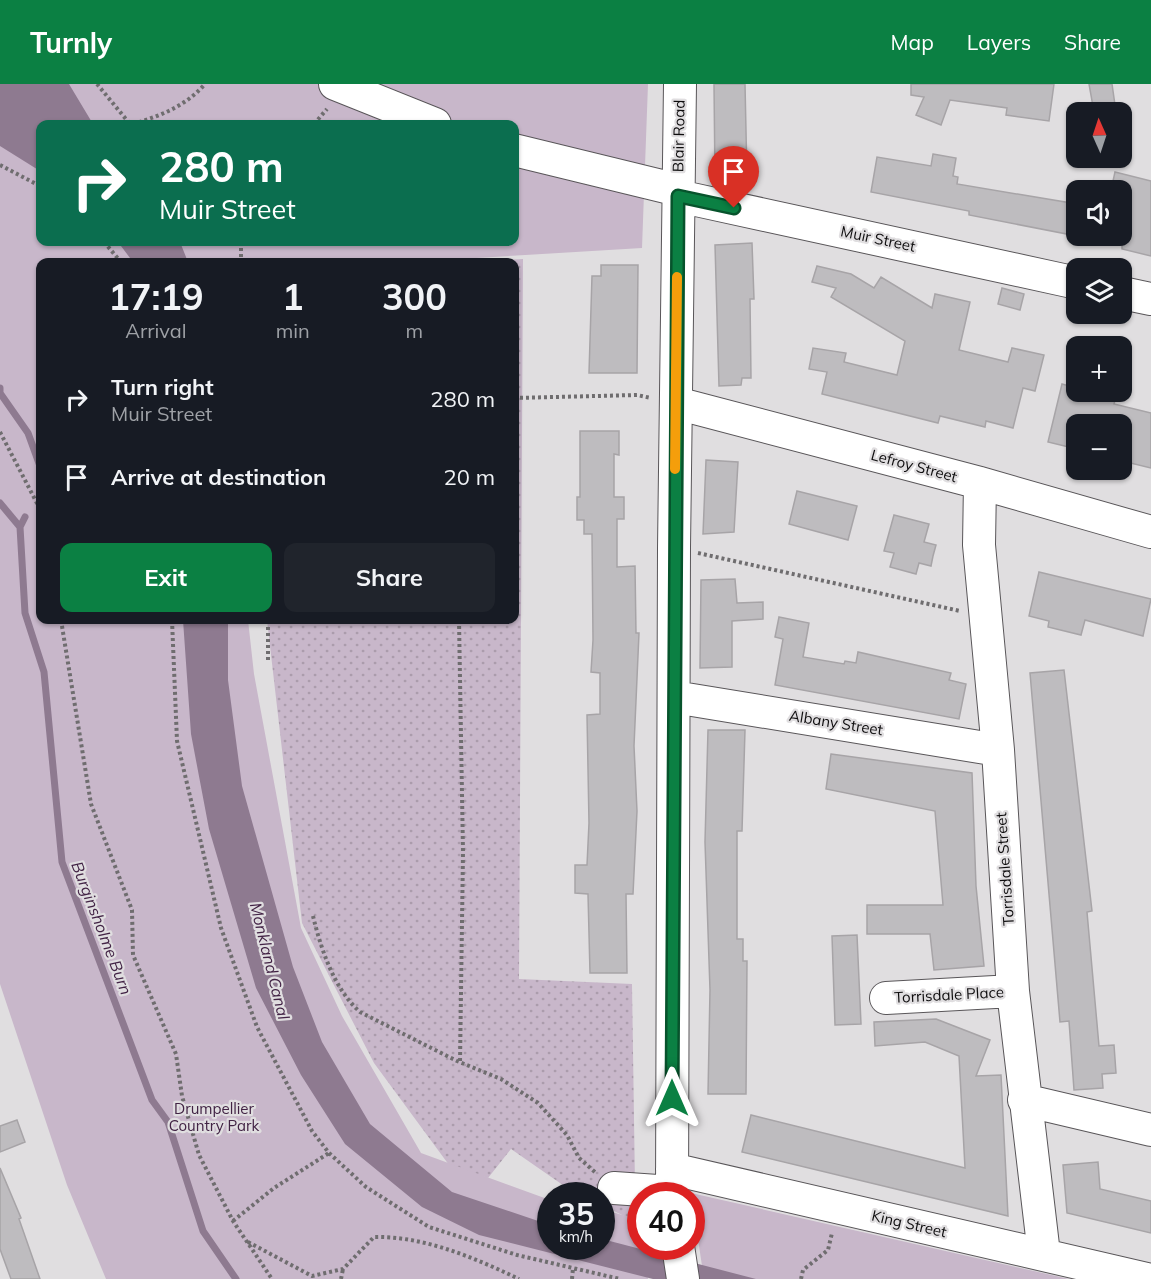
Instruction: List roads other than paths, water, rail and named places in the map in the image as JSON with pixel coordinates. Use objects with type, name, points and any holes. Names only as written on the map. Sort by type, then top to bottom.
[{"type":"street","points":[[335,84],[425,120]]},
{"type":"street","name":"Blair Road","points":[[672,1182],[675,403],[680,84]]},
{"type":"street","name":"Muir Street","points":[[519,151],[678,193],[1066,281]]},
{"type":"street","points":[[1132,295],[1151,300]]},
{"type":"street","name":"Lefroy Street","points":[[675,403],[980,483],[1151,532]]},
{"type":"street","name":"Torrisdale Street","points":[[980,483],[979,545],[998,750],[1013,991],[1023,1093],[1044,1254]]},
{"type":"street","name":"Albany Street","points":[[674,697],[998,750]]},
{"type":"street","name":"Torrisdale Place","points":[[886,998],[1013,991]]},
{"type":"street","points":[[1023,1093],[1151,1109]]},
{"type":"street","points":[[1023,1093],[1151,1130]]},
{"type":"street","name":"King Street","points":[[705,1190],[837,1208],[1146,1279]]},
{"type":"street","points":[[680,1260],[683,1279]]},
{"type":"water","points":[[0,84],[69,84],[91,120],[36,120],[36,168],[0,146]]},
{"type":"water","points":[[121,246],[182,246],[186,258],[130,258]]},
{"type":"water","name":"Monkland Canal","points":[[183,624],[228,624],[228,680],[242,786],[293,967],[322,1042],[370,1124],[452,1192],[537,1221],[537,1250],[479,1235],[422,1207],[345,1144],[301,1075],[256,988],[209,829],[191,734]]},
{"type":"water","points":[[615,1242],[627,1245],[627,1260],[683,1260],[756,1279],[653,1279],[578,1260],[615,1260]]},
{"type":"waterway","points":[[0,388],[0,393],[28,433],[36,455]]},
{"type":"waterway","points":[[0,503],[20,527]]},
{"type":"waterway","name":"Burginsholme Burn","points":[[25,517],[20,527],[25,613],[44,672],[62,862],[152,1100],[168,1122],[203,1231],[236,1279]]},
{"type":"park label","name":"Drumpellier Country Park","points":[[214,1118]]}]
